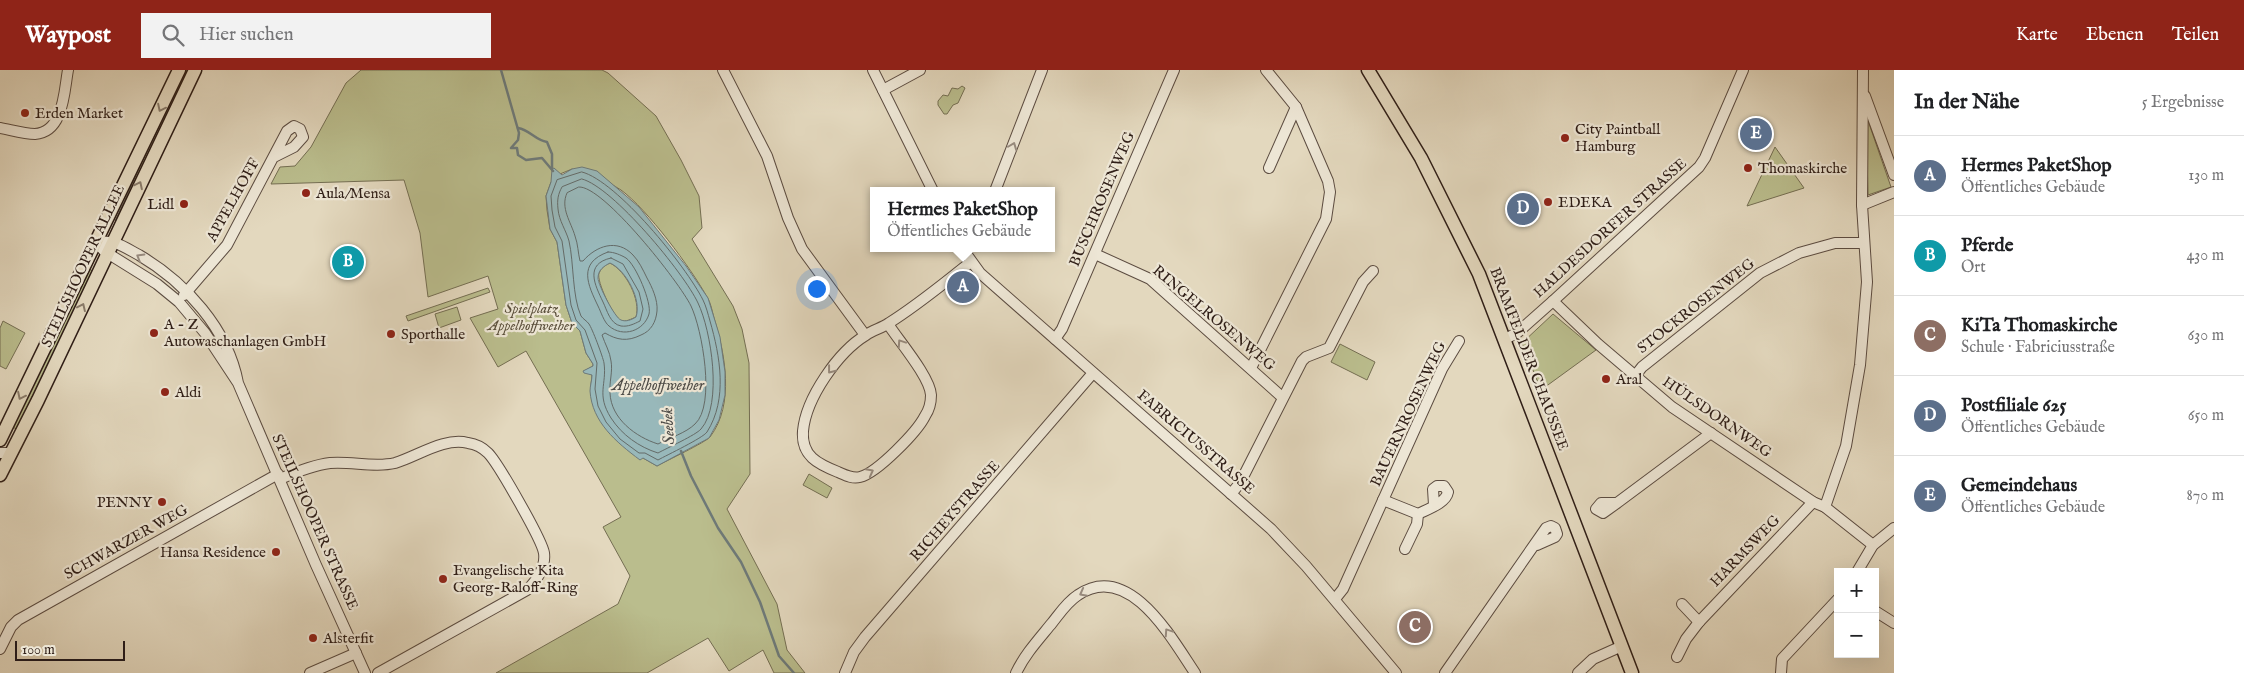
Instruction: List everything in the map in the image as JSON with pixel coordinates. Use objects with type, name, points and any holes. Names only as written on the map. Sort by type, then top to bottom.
[{"type":"main road","name":"STEILSHOOPER ALLEE","points":[[0,440],[179,70]]},
{"type":"main road","name":"STEILSHOOPER ALLEE","points":[[0,475],[6,453],[106,254],[195,70]]},
{"type":"main road","name":"BRAMFELDER CHAUSSEE","points":[[1368,70],[1426,166],[1479,274],[1632,673]]},
{"type":"street","points":[[0,128],[33,134],[47,130],[53,125],[60,114],[68,70]]},
{"type":"street","points":[[723,70],[767,156],[788,218],[802,249],[865,335]]},
{"type":"street","points":[[873,70],[931,187]]},
{"type":"street","points":[[883,90],[920,70]]},
{"type":"street","points":[[997,187],[1042,70]]},
{"type":"street","name":"BUSCHROSENWEG","points":[[1055,339],[1062,329],[1174,70]]},
{"type":"street","points":[[1251,368],[1326,219],[1330,192],[1328,180],[1296,107],[1266,70]]},
{"type":"street","name":"HALDESDORFER STRASSE","points":[[1505,339],[1517,332],[1553,301],[1699,167],[1705,158],[1743,70]]},
{"type":"street","points":[[1825,507],[1846,446],[1860,365],[1867,282],[1862,205],[1862,70]]},
{"type":"street","points":[[1862,88],[1894,175]]},
{"type":"street","points":[[1269,168],[1296,107]]},
{"type":"street","name":"APPELHOFF","points":[[179,302],[227,245],[274,157]]},
{"type":"street","points":[[1862,205],[1894,192]]},
{"type":"street","points":[[96,242],[112,241]]},
{"type":"street","name":"STEILSHOOPER STRASSE","points":[[112,241],[142,257],[187,291],[226,346],[234,365],[238,383]]},
{"type":"street","name":"STEILSHOOPER STRASSE","points":[[96,242],[106,254],[157,284],[179,302],[205,333],[238,383],[365,673]]},
{"type":"street","name":"STOCKROSENWEG","points":[[1635,376],[1642,368],[1760,273],[1799,253],[1835,243],[1864,243]]},
{"type":"street","name":"FABRICIUSSTRASSE","points":[[965,252],[986,279],[1282,540],[1396,673]]},
{"type":"street","name":"RINGELROSENWEG","points":[[1094,254],[1150,279],[1282,397]]},
{"type":"street","points":[[888,324],[928,384],[930,402],[924,419],[880,467],[871,473],[857,478],[850,477],[812,459],[804,446],[803,430],[810,406],[826,375],[845,353],[865,335],[888,324],[971,262]]},
{"type":"street","points":[[1231,494],[1240,483],[1282,397],[1306,356],[1330,348],[1363,282],[1372,271]]},
{"type":"street","name":"HÜLSDORNWEG","points":[[1553,301],[1672,407],[1813,502],[1825,507],[1873,545]]},
{"type":"street","name":"BAUERNROSENWEG","points":[[1334,599],[1343,589],[1442,369],[1459,341]]},
{"type":"street","name":"RICHEYSTRASSE","points":[[845,673],[854,652],[865,638],[1093,373]]},
{"type":"street","points":[[1617,503],[1711,433]]},
{"type":"street","points":[[0,440],[6,453]]},
{"type":"street","name":"SCHWARZER WEG","points":[[0,649],[18,620],[279,477],[331,463],[390,464],[452,441],[468,443],[484,449],[496,464],[544,553],[537,579],[527,590],[378,673]]},
{"type":"street","name":"BAUERNROSENWEG","points":[[1384,500],[1418,514]]},
{"type":"street","name":"HARMSWEG","points":[[1677,657],[1686,639],[1699,622],[1813,502]]},
{"type":"street","points":[[1405,550],[1417,524],[1418,514],[1434,505]]},
{"type":"street","points":[[1859,568],[1873,545],[1894,528]]},
{"type":"street","points":[[1446,673],[1537,545]]},
{"type":"street","points":[[1016,673],[1022,661],[1067,604],[1079,594],[1099,587],[1112,588],[1129,594],[1157,616],[1195,673]]},
{"type":"street","points":[[1781,673],[1782,659],[1834,603]]},
{"type":"street","points":[[1682,604],[1699,622]]},
{"type":"street","points":[[1877,613],[1894,623]]},
{"type":"street","points":[[1578,673],[1593,659],[1622,646]]},
{"type":"street","points":[[310,673],[356,653]]},
{"type":"green space","points":[[184,70],[190,70],[117,222],[115,221]]},
{"type":"green space","name":"Spielplatz Appelhoffweiher","points":[[361,70],[602,70],[608,73],[656,116],[699,196],[702,228],[692,239],[733,306],[742,329],[749,363],[750,474],[727,509],[777,604],[787,650],[805,673],[774,673],[763,650],[729,671],[708,638],[647,673],[496,673],[618,604],[630,576],[603,527],[621,517],[526,351],[498,367],[470,318],[498,309],[488,276],[428,297],[420,233],[404,180],[271,184],[280,167],[295,166],[311,147],[346,83]],"holes":[[[572,169],[615,186],[632,199],[668,240],[700,285],[711,307],[722,347],[726,379],[723,410],[718,424],[710,437],[657,466],[643,458],[591,385],[592,375],[584,371],[593,366],[593,364],[586,353],[580,331],[572,323],[566,305],[557,242],[550,229],[546,196],[551,182],[560,174]]]},
{"type":"green space","points":[[962,86],[965,88],[958,103],[953,105],[947,114],[944,114],[938,105],[938,101],[943,95],[948,96],[952,88],[958,89]]},
{"type":"green space","points":[[1866,115],[1891,187],[1868,195]]},
{"type":"green space","points":[[1775,147],[1804,188],[1747,206]]},
{"type":"green space","points":[[610,263],[622,272],[634,295],[637,310],[636,317],[627,321],[621,321],[614,313],[600,283],[600,271]]},
{"type":"green space","points":[[89,269],[93,271],[19,430],[12,427]]},
{"type":"green space","points":[[488,288],[490,292],[408,321],[406,316]]},
{"type":"green space","points":[[457,307],[461,320],[439,328],[435,314]]},
{"type":"green space","points":[[1553,314],[1596,350],[1541,390],[1522,343]]},
{"type":"green space","points":[[3,321],[25,333],[6,369],[0,366],[0,328]]},
{"type":"green space","points":[[1340,344],[1375,362],[1367,380],[1331,362]]},
{"type":"green space","points":[[809,474],[832,488],[827,498],[803,485]]},
{"type":"water","name":"Appelhoffweiher","points":[[582,167],[597,171],[639,207],[686,266],[708,298],[720,337],[725,372],[725,395],[719,420],[709,438],[657,466],[643,458],[640,460],[622,446],[600,422],[595,412],[590,391],[592,375],[583,371],[593,366],[593,364],[586,353],[580,331],[572,323],[566,305],[557,242],[550,229],[546,196],[551,182],[552,169],[554,168],[562,175],[572,169]],"holes":[[[610,263],[627,279],[637,302],[636,317],[625,321],[618,318],[615,314],[607,301],[598,278],[600,271]]]},
{"type":"waterway","name":"Seebek","points":[[501,70],[519,133],[518,140],[511,148],[517,148],[518,155],[526,160],[542,158],[553,171]]},
{"type":"waterway","name":"Seebek","points":[[518,128],[547,142],[552,154],[552,168]]},
{"type":"waterway","name":"Seebek","points":[[681,451],[691,476],[718,528],[741,562],[760,602],[779,656],[794,673]]},
{"type":"place","name":"Erden Market","points":[[25,113]]},
{"type":"place","name":"Gemeindehaus","points":[[1756,134]]},
{"type":"place","name":"City Paintball Hamburg","points":[[1565,138]]},
{"type":"place","name":"Thomaskirche","points":[[1748,168]]},
{"type":"place","name":"Aula/Mensa","points":[[306,193]]},
{"type":"place","name":"EDEKA","points":[[1548,202]]},
{"type":"place","name":"Lidl","points":[[184,204]]},
{"type":"place","name":"Postfiliale 625","points":[[1523,209]]},
{"type":"place","name":"Pferde","points":[[348,262]]},
{"type":"place","name":"Hermes PaketShop","points":[[963,287]]},
{"type":"place","name":"A - Z Autowaschanlagen GmbH","points":[[154,333]]},
{"type":"place","name":"Sporthalle","points":[[391,334]]},
{"type":"place","name":"Aral","points":[[1606,379]]},
{"type":"place","name":"Aldi","points":[[165,392]]},
{"type":"place","name":"PENNY","points":[[162,502]]},
{"type":"place","name":"Hansa Residence","points":[[276,552]]},
{"type":"place","name":"Evangelische Kita Georg-Raloff-Ring","points":[[443,579]]},
{"type":"place","name":"KiTa Thomaskirche","points":[[1415,627]]},
{"type":"place","name":"Alsterfit","points":[[313,638]]}]
